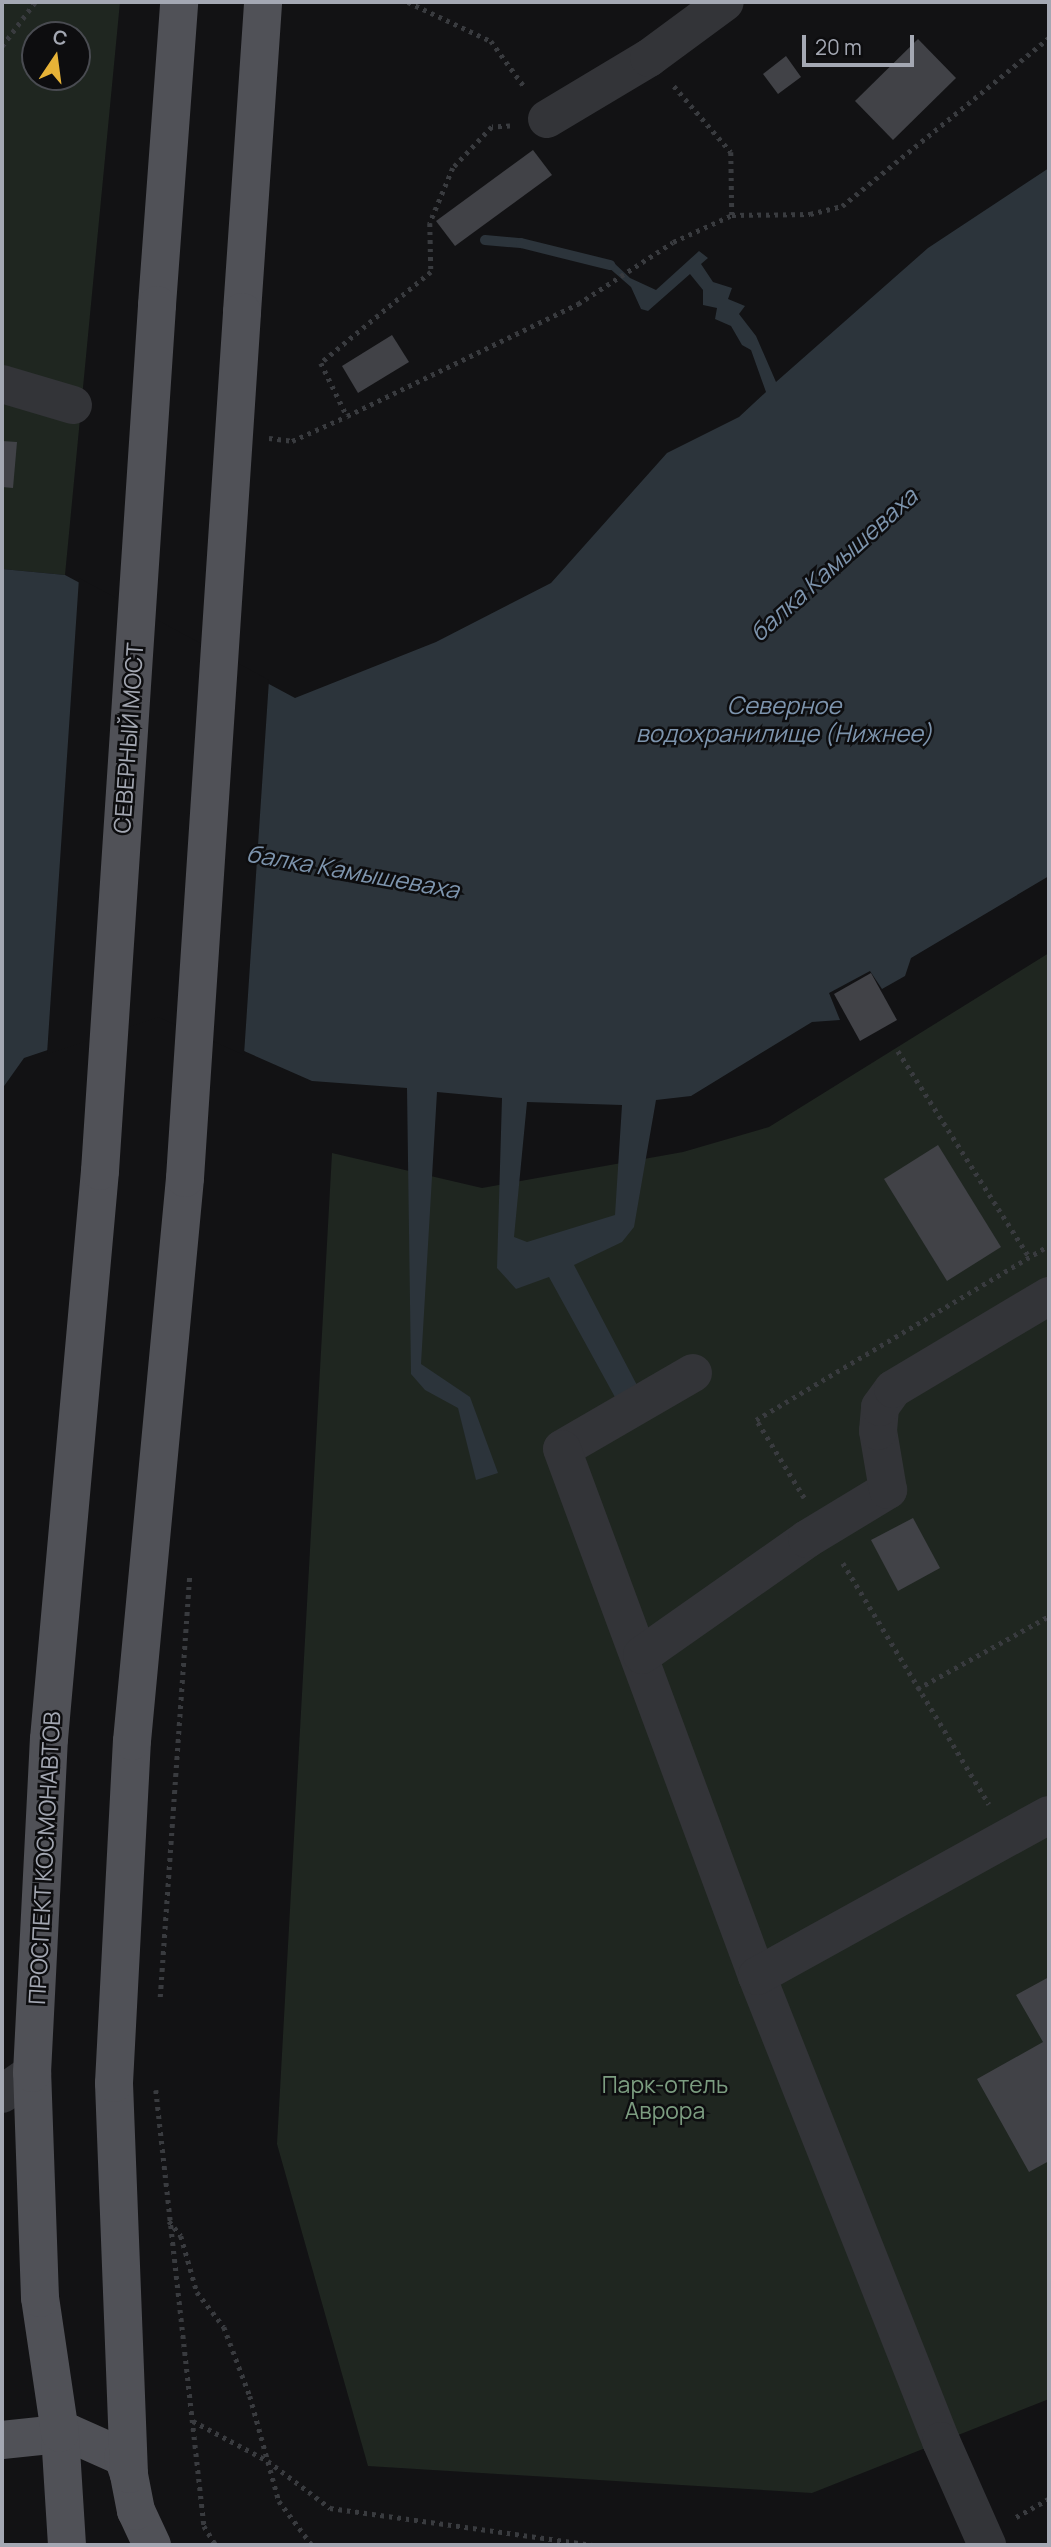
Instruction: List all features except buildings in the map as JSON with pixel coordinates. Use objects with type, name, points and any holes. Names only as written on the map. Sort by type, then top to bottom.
[{"type":"main road","name":"СЕВЕРНЫЙ МОСТ","points":[[100,1171],[179,2]]},
{"type":"main road","points":[[152,2545],[136,2511],[129,2474],[114,2083],[132,1741],[185,1178],[263,2]]},
{"type":"main road","name":"ПРОСПЕКТ КОСМОНАВТОВ","points":[[67,2545],[60,2434],[40,2298],[17,2083],[100,1171]]},
{"type":"main road","points":[[2,2440],[60,2434],[96,2442],[122,2457],[129,2474]]},
{"type":"lane","points":[[548,119],[649,58],[682,17],[724,2]]},
{"type":"lane","points":[[2,384],[73,405]]},
{"type":"lane","points":[[642,1656],[807,1539],[888,1490],[878,1431],[880,1408],[893,1389],[1043,1282]]},
{"type":"lane","points":[[693,1373],[562,1449],[642,1656],[680,1773],[757,1976],[935,2428],[987,2545]]},
{"type":"lane","points":[[757,1976],[1049,1815]]},
{"type":"path","points":[[2,46],[35,2]]},
{"type":"path","points":[[408,2],[491,41],[548,119],[492,127],[453,168],[429,223],[431,272],[321,363],[347,416],[578,304],[673,242],[732,215],[810,214],[842,206],[1049,38]]},
{"type":"path","points":[[649,58],[732,152],[732,215]]},
{"type":"path","points":[[898,1051],[1043,1282]]},
{"type":"path","points":[[160,2008],[190,1562]]},
{"type":"path","points":[[917,1689],[1049,1616]]},
{"type":"path","points":[[155,2077],[204,2526],[216,2545]]},
{"type":"path","points":[[169,2221],[181,2236],[197,2292],[224,2327],[279,2501],[312,2545]]},
{"type":"path","points":[[192,2421],[268,2462],[330,2508],[592,2545]]},
{"type":"green space","points":[[2,2],[120,2],[65,575],[2,569]]},
{"type":"green space","name":"Парк-отель Аврора","points":[[1049,953],[1049,2399],[812,2493],[368,2466],[277,2144],[332,1153],[482,1188],[683,1152],[769,1127]]},
{"type":"water","name":"Северное водохранилище (Нижнее)","points":[[1049,168],[1049,876],[911,958],[905,976],[882,989],[870,971],[829,993],[840,1020],[812,1022],[691,1096],[656,1100],[634,1227],[622,1242],[574,1265],[639,1389],[616,1399],[549,1277],[516,1289],[497,1268],[502,1098],[437,1092],[421,1364],[470,1397],[498,1473],[476,1480],[458,1408],[425,1390],[411,1374],[407,1088],[312,1081],[158,1013],[24,1058],[2,1089],[2,569],[65,575],[295,698],[436,642],[551,583],[667,453],[739,417],[766,392],[751,350],[742,345],[731,326],[715,319],[717,308],[703,305],[703,290],[690,274],[648,311],[641,309],[631,287],[608,267],[613,262],[630,278],[656,290],[699,251],[708,258],[701,264],[713,282],[732,288],[728,299],[745,306],[739,314],[756,336],[776,382],[928,248]],"holes":[[[527,1102],[622,1105],[615,1215],[527,1242],[514,1237]]]},
{"type":"pier","points":[[79,578],[269,680],[244,1055],[158,1017],[47,1054]]},
{"type":"waterway","points":[[485,240],[521,243],[610,265]]},
{"type":"water label","name":"балка Камышеваха","points":[[833,564]]},
{"type":"water label","name":"балка Камышеваха","points":[[353,871]]}]
